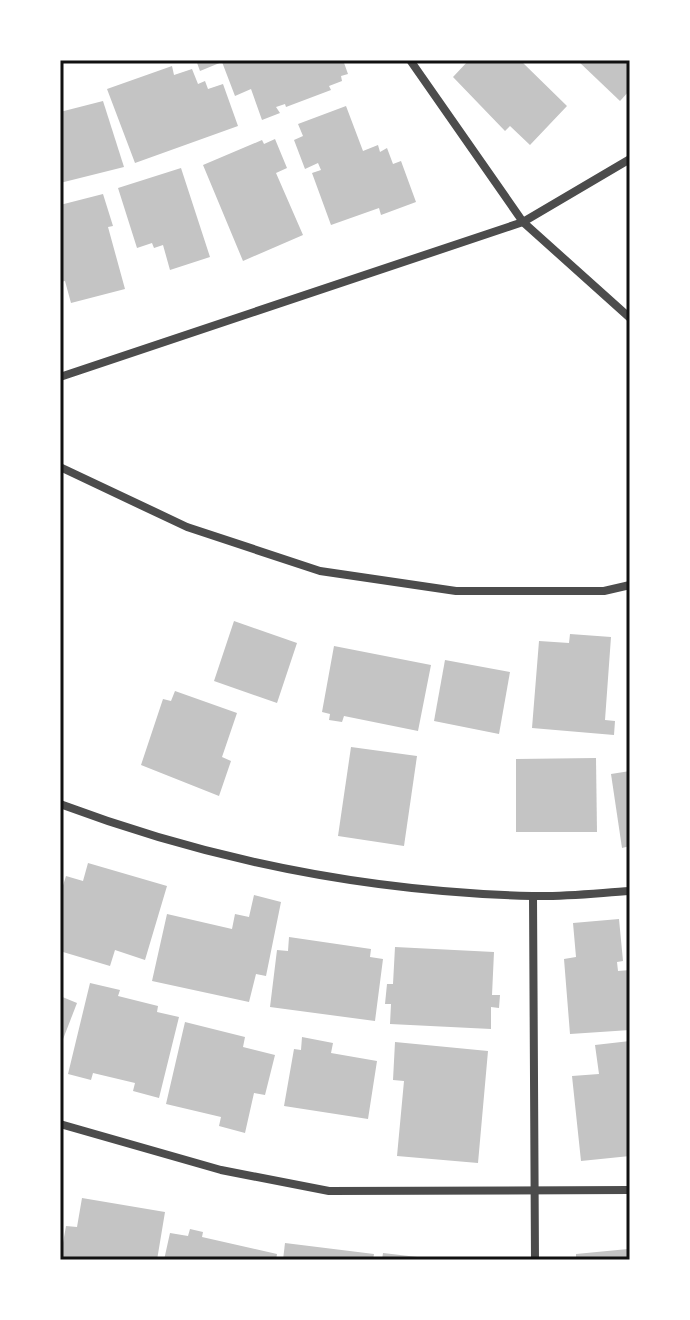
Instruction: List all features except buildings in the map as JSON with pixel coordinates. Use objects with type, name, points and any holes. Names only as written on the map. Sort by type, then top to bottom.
[{"type":"street","points":[[410,60],[523,222],[630,318]]},
{"type":"street","points":[[60,377],[523,222],[630,159]]},
{"type":"street","points":[[60,467],[187,527],[320,571],[456,591],[604,591],[630,585]]},
{"type":"street","points":[[60,804],[190,848],[267,867],[365,883],[533,896],[630,891]]},
{"type":"street","points":[[533,896],[535,1260]]},
{"type":"street","points":[[60,1124],[221,1170],[329,1191],[630,1190]]}]
